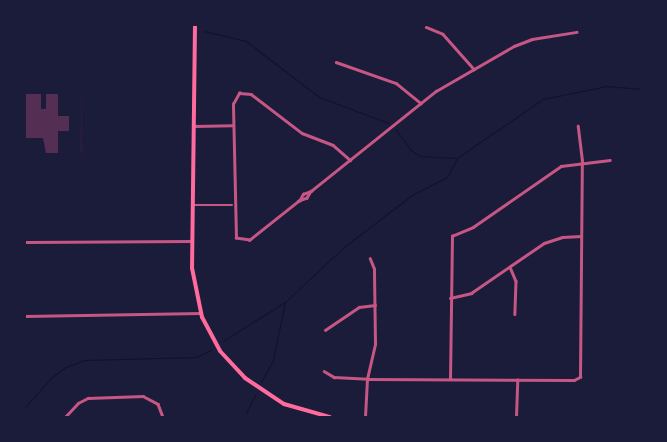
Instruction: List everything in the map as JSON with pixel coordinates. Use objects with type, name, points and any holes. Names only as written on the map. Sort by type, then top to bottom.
[{"type":"main road","points":[[195,25],[192,126],[192,268],[201,313],[220,351],[244,378],[284,404],[330,417]]},
{"type":"street","points":[[426,27],[443,34],[474,69]]},
{"type":"street","points":[[350,160],[333,145],[302,133],[251,94],[239,94],[232,104],[234,232],[239,241],[250,240],[299,200],[307,198],[311,191],[350,160],[421,103],[474,69],[522,42],[576,32]]},
{"type":"street","points":[[336,62],[396,84],[421,103]]},
{"type":"street","points":[[192,126],[233,125]]},
{"type":"street","points":[[324,371],[334,377],[367,379],[574,380],[580,377],[582,161],[578,126]]},
{"type":"street","points":[[450,379],[452,236],[473,227],[561,166],[582,161],[610,160]]},
{"type":"street","points":[[192,205],[233,205]]},
{"type":"street","points":[[450,298],[471,293],[553,239],[581,236]]},
{"type":"street","points":[[25,242],[192,241]]},
{"type":"street","points":[[366,417],[367,379],[375,344],[374,269],[370,258]]},
{"type":"street","points":[[510,267],[516,281],[516,314]]},
{"type":"street","points":[[325,330],[359,307],[375,305]]},
{"type":"street","points":[[25,316],[201,313]]},
{"type":"street","points":[[516,417],[517,380]]},
{"type":"street","points":[[65,417],[78,403],[88,398],[143,396],[158,404],[164,417]]},
{"type":"shaded area","points":[[82,79],[86,80],[82,81],[82,99],[86,100],[82,101],[82,129],[86,130],[82,131],[82,151],[86,152],[82,153],[80,150]]},
{"type":"building","points":[[25,94],[41,94],[41,109],[46,109],[46,94],[58,94],[58,116],[69,116],[69,131],[58,131],[58,153],[46,153],[43,138],[25,138]]},
{"type":"waterway","points":[[204,31],[246,41],[319,97],[388,123]]},
{"type":"waterway","points":[[223,341],[285,302],[344,247],[412,195],[447,177],[457,158],[543,99],[607,86],[642,89]]},
{"type":"waterway","points":[[396,130],[412,151],[420,156],[456,158]]},
{"type":"waterway","points":[[261,382],[273,360],[285,302]]},
{"type":"waterway","points":[[25,407],[52,377],[66,367],[84,360],[196,357],[211,350]]},
{"type":"waterway","points":[[246,413],[255,395]]}]
